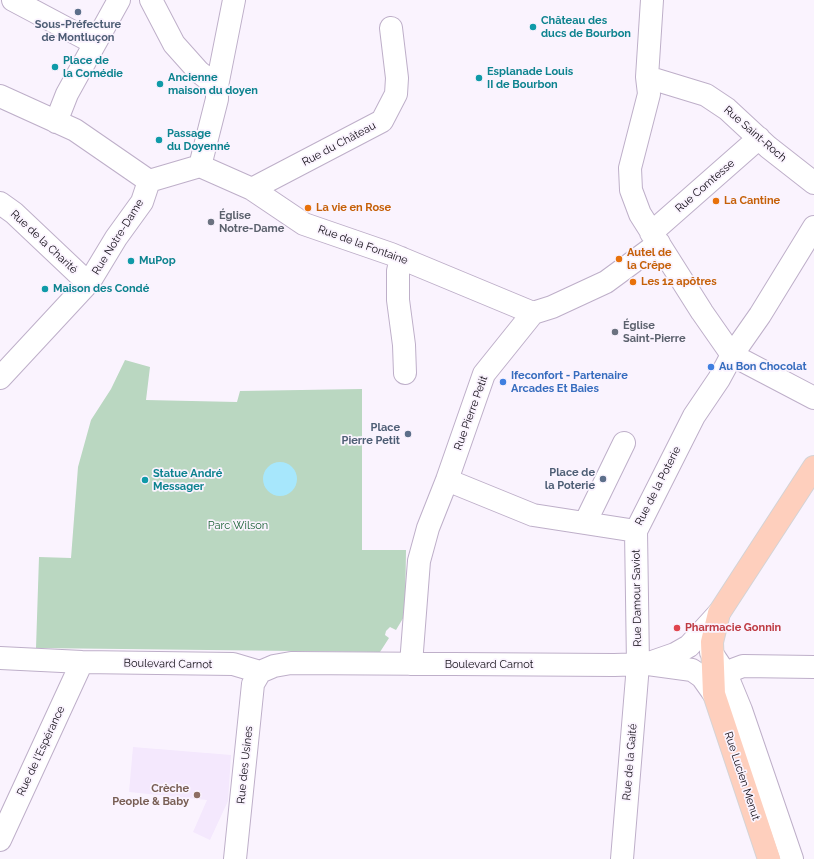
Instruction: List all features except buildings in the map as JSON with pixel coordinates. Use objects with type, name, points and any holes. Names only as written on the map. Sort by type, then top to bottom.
[{"type":"main road","points":[[714,694],[712,642],[718,614],[814,467]]},
{"type":"main road","name":"Rue Lucien Menut","points":[[714,694],[769,859]]},
{"type":"street","points":[[14,0],[94,43]]},
{"type":"street","points":[[56,122],[67,94],[119,0]]},
{"type":"street","points":[[151,0],[174,44],[217,92]]},
{"type":"street","points":[[0,96],[89,138],[149,181],[200,166],[217,92],[234,0]]},
{"type":"street","points":[[652,0],[647,77],[649,94],[630,168],[631,190],[640,214],[702,312],[732,355],[814,398]]},
{"type":"street","name":"Rue du Château","points":[[252,189],[382,121],[396,94],[397,78],[391,28]]},
{"type":"street","name":"Rue Saint-Roch","points":[[647,77],[706,95],[727,109],[759,138],[814,183]]},
{"type":"street","name":"Rue Comtesse","points":[[533,313],[559,305],[606,282],[655,238],[759,138]]},
{"type":"street","name":"Rue de la Fontaine","points":[[200,166],[252,189],[304,224],[401,258],[533,313]]},
{"type":"street","name":"Rue Notre-Dame","points":[[0,378],[88,283],[116,238],[142,202],[149,181]]},
{"type":"street","name":"Rue de la Charité","points":[[0,203],[14,213],[88,283]]},
{"type":"street","points":[[732,355],[760,315],[814,227]]},
{"type":"street","points":[[401,258],[398,272],[398,300],[404,345],[405,372]]},
{"type":"street","name":"Rue Pierre Petit","points":[[411,664],[419,561],[428,528],[447,480],[484,374],[533,313]]},
{"type":"street","name":"Rue de la Poterie","points":[[447,480],[533,515],[636,531],[694,416],[719,379],[732,355]]},
{"type":"street","points":[[585,523],[624,443]]},
{"type":"street","name":"Rue Damour Saviot","points":[[636,531],[643,664]]},
{"type":"street","points":[[643,664],[675,654],[689,646],[718,614]]},
{"type":"street","points":[[712,652],[727,676],[741,710],[792,859]]},
{"type":"street","name":"Boulevard Carnot","points":[[0,658],[82,662],[233,664],[260,672],[274,666],[291,663],[643,664],[692,670],[702,677],[714,694]]},
{"type":"street","name":"Rue de l'Espérance","points":[[0,840],[82,662]]},
{"type":"street","name":"Rue de la Gaité","points":[[622,859],[643,664]]},
{"type":"street","points":[[727,676],[735,669],[743,666],[814,667]]},
{"type":"street","name":"Rue des Usines","points":[[235,859],[253,684],[260,672]]},
{"type":"shaded area","name":"Crèche People & Baby","points":[[133,747],[231,755],[228,801],[210,840],[193,832],[207,800],[129,792]]},
{"type":"green space","name":"Parc Wilson","points":[[125,360],[150,367],[146,400],[237,402],[240,391],[362,389],[362,550],[406,550],[405,615],[396,630],[390,627],[386,631],[385,635],[389,638],[380,652],[36,648],[39,557],[71,558],[78,467],[91,420],[111,389]]},
{"type":"water","points":[[283,462],[292,467],[296,472],[296,486],[292,491],[287,495],[277,496],[273,495],[264,486],[263,476],[264,472],[273,463]]},
{"type":"place","name":"Sous-Préfecture de Montluçon","points":[[78,12]]},
{"type":"place","name":"Château des ducs de Bourbon","points":[[533,27]]},
{"type":"place","name":"Place de la Comédie","points":[[55,67]]},
{"type":"place","name":"Esplanade Louis II de Bourbon","points":[[479,78]]},
{"type":"place","name":"Ancienne maison du doyen","points":[[160,84]]},
{"type":"place","name":"Passage du Doyenné","points":[[159,140]]},
{"type":"place","name":"La Cantine","points":[[716,201]]},
{"type":"place","name":"La vie en Rose","points":[[308,208]]},
{"type":"place","name":"Église Notre-Dame","points":[[211,222]]},
{"type":"place","name":"Autel de la Crêpe","points":[[619,259]]},
{"type":"place","name":"MuPop","points":[[131,261]]},
{"type":"place","name":"Les 12 apôtres","points":[[633,282]]},
{"type":"place","name":"Maison des Condé","points":[[45,289]]},
{"type":"place","name":"Église Saint-Pierre","points":[[615,332]]},
{"type":"place","name":"Au Bon Chocolat","points":[[711,367]]},
{"type":"place","name":"Ifeconfort - Partenaire Arcades Et Baies","points":[[503,382]]},
{"type":"place","name":"Place Pierre Petit","points":[[408,434]]},
{"type":"place","name":"Place de la Poterie","points":[[603,479]]},
{"type":"place","name":"Statue André Messager","points":[[145,480]]},
{"type":"place","name":"Pharmacie Gonnin","points":[[677,628]]},
{"type":"place","name":"Crèche People & Baby","points":[[197,795]]}]
